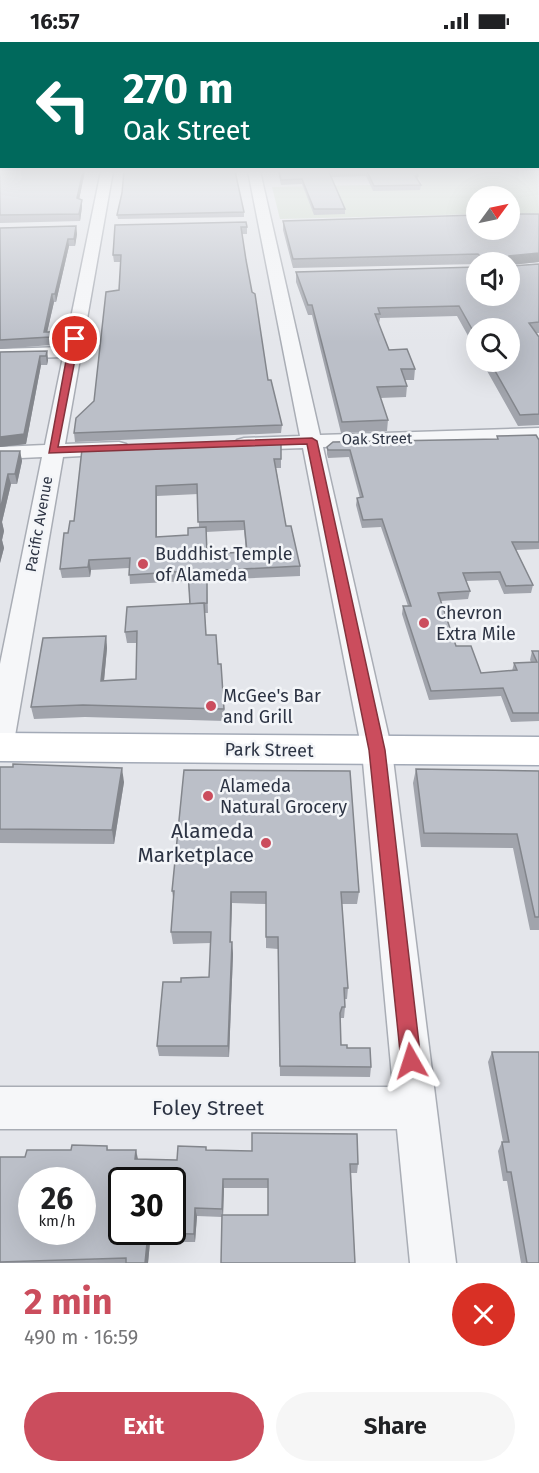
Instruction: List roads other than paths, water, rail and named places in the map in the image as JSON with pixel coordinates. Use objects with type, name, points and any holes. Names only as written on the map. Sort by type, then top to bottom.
[{"type":"main road","name":"Park Street","points":[[0,747],[539,751]]},
{"type":"street","name":"Pacific Avenue","points":[[0,736],[97,228]]},
{"type":"street","points":[[266,228],[282,275],[312,441],[377,750],[433,1263]]},
{"type":"street","points":[[0,354],[73,352]]},
{"type":"street","name":"Oak Street","points":[[224,444],[539,434]]},
{"type":"street","points":[[0,453],[144,447]]},
{"type":"street","name":"Foley Street","points":[[0,1108],[416,1108]]},
{"type":"place","name":"Buddhist Temple of Alameda","points":[[143,564]]},
{"type":"place","name":"Chevron Extra Mile","points":[[424,623]]},
{"type":"place","name":"McGee's Bar and Grill","points":[[211,706]]},
{"type":"place","name":"Alameda Natural Grocery","points":[[208,796]]},
{"type":"place","name":"Alameda Marketplace","points":[[266,843]]}]
